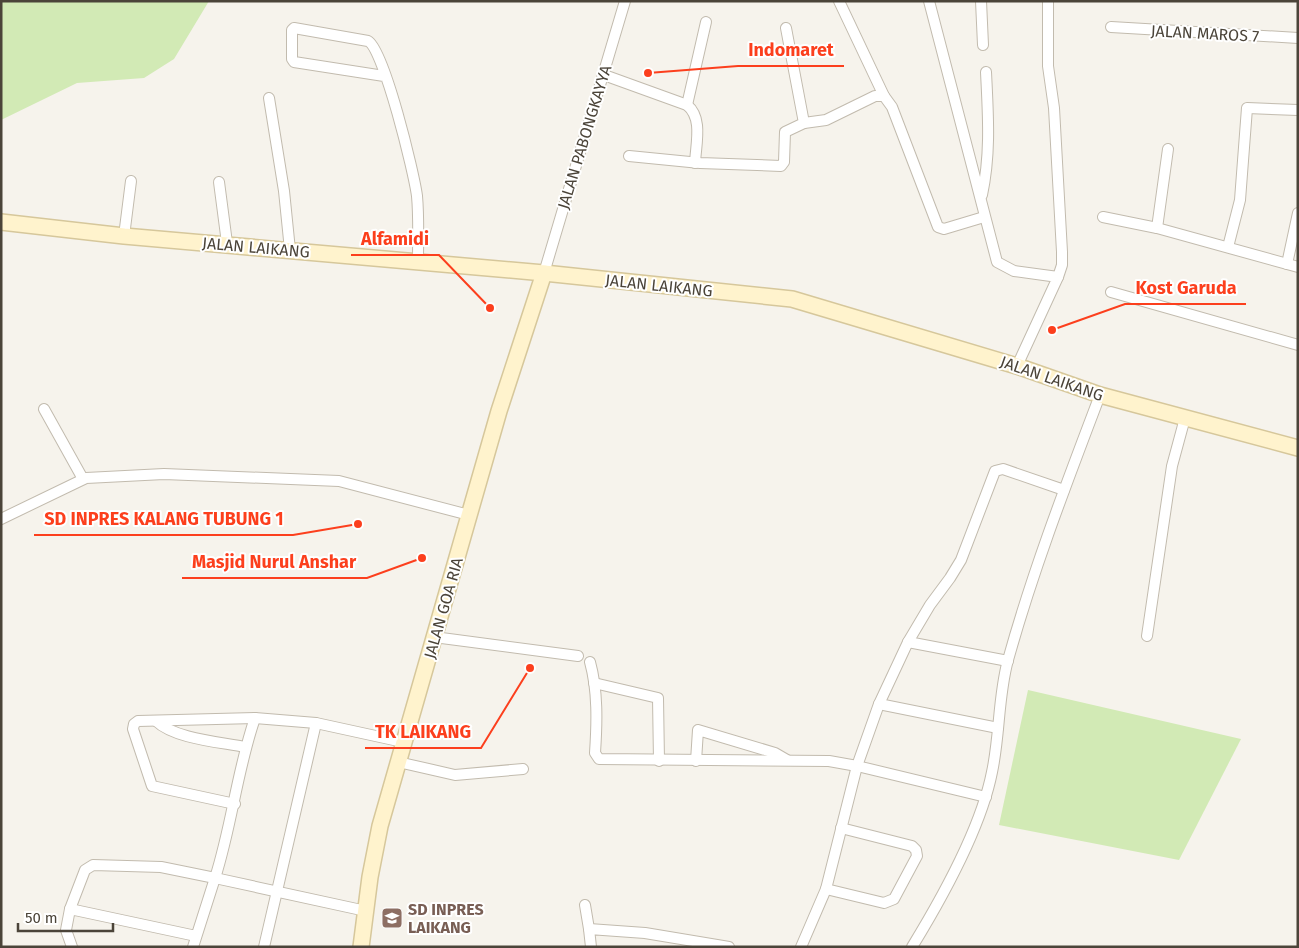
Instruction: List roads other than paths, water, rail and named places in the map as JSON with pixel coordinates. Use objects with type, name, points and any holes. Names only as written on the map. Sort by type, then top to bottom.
[{"type":"main road","name":"JALAN LAIKANG","points":[[1,222],[124,236],[418,261],[792,299],[1017,366],[1100,395],[1298,448]]},
{"type":"main road","name":"JALAN GOA RIA","points":[[361,947],[375,847],[398,762],[499,411],[544,273]]},
{"type":"street","name":"JALAN PABONGKAYYA","points":[[544,273],[625,1]]},
{"type":"street","points":[[839,1],[884,96],[892,107],[938,227],[944,229],[984,217]]},
{"type":"street","points":[[928,1],[997,262],[1014,271],[1058,277]]},
{"type":"street","points":[[981,1],[983,45]]},
{"type":"street","points":[[1017,366],[1058,277],[1062,264],[1054,108],[1048,66],[1048,1]]},
{"type":"street","points":[[687,105],[706,22]]},
{"type":"street","name":"JALAN MAROS 7","points":[[1111,27],[1298,38]]},
{"type":"street","points":[[384,76],[294,62],[292,59],[292,30],[294,28],[368,41],[374,46],[402,129],[415,183],[418,261]]},
{"type":"street","points":[[786,28],[804,124]]},
{"type":"street","points":[[981,198],[988,167],[990,133],[986,72]]},
{"type":"street","points":[[604,75],[687,105],[694,111],[697,121],[695,163]]},
{"type":"street","points":[[629,156],[695,163],[782,166],[784,162],[786,132],[804,124],[826,120],[875,96],[884,96]]},
{"type":"street","points":[[269,98],[284,191],[290,250]]},
{"type":"street","points":[[1228,248],[1240,200],[1247,108],[1298,110]]},
{"type":"street","points":[[1157,228],[1168,149]]},
{"type":"street","points":[[124,236],[131,181]]},
{"type":"street","points":[[219,182],[226,244]]},
{"type":"street","points":[[1287,264],[1298,213]]},
{"type":"street","points":[[1103,217],[1157,228],[1298,266]]},
{"type":"street","points":[[1111,292],[1298,345]]},
{"type":"street","points":[[912,947],[965,847],[986,797],[992,772],[1008,661],[1034,574],[1100,395]]},
{"type":"street","points":[[44,409],[82,479]]},
{"type":"street","points":[[1147,636],[1172,466],[1185,418]]},
{"type":"street","points":[[801,947],[826,889],[857,766],[879,704],[908,642],[960,560],[995,471],[1003,469],[1064,490]]},
{"type":"street","points":[[1,519],[82,479],[100,476],[164,474],[324,479],[363,485],[469,515]]},
{"type":"street","points":[[434,637],[578,656]]},
{"type":"street","points":[[908,642],[1008,661]]},
{"type":"street","points":[[590,662],[594,683],[596,756],[600,759],[829,762],[857,766],[986,797]]},
{"type":"street","points":[[594,683],[658,698],[659,761]]},
{"type":"street","points":[[879,704],[998,728]]},
{"type":"street","points":[[235,804],[152,786],[133,729],[134,724],[138,721],[255,718],[316,723],[404,742]]},
{"type":"street","points":[[193,947],[215,878],[235,804],[245,747],[255,718]]},
{"type":"street","points":[[156,721],[168,730],[184,735],[245,747]]},
{"type":"street","points":[[264,947],[316,723]]},
{"type":"street","points":[[696,760],[698,730],[775,753],[787,760]]},
{"type":"street","points":[[398,762],[455,775],[523,769]]},
{"type":"street","points":[[826,889],[884,903],[889,902],[894,899],[917,856],[916,850],[912,846],[841,828]]},
{"type":"street","points":[[72,947],[66,930],[70,909],[85,870],[93,865],[161,866],[366,911]]},
{"type":"street","points":[[586,905],[591,947]]},
{"type":"street","points":[[70,909],[196,936]]},
{"type":"street","points":[[589,929],[645,933],[729,947]]},
{"type":"place","name":"Indomaret","points":[[648,73]]},
{"type":"place","name":"Alfamidi","points":[[490,308]]},
{"type":"place","name":"Kost Garuda","points":[[1052,330]]},
{"type":"place","name":"SD INPRES KALANG TUBUNG 1","points":[[358,524]]},
{"type":"place","name":"Masjid Nurul Anshar","points":[[422,558]]},
{"type":"place","name":"TK LAIKANG","points":[[530,668]]},
{"type":"place","name":"SD INPRES LAIKANG","points":[[392,918]]}]
